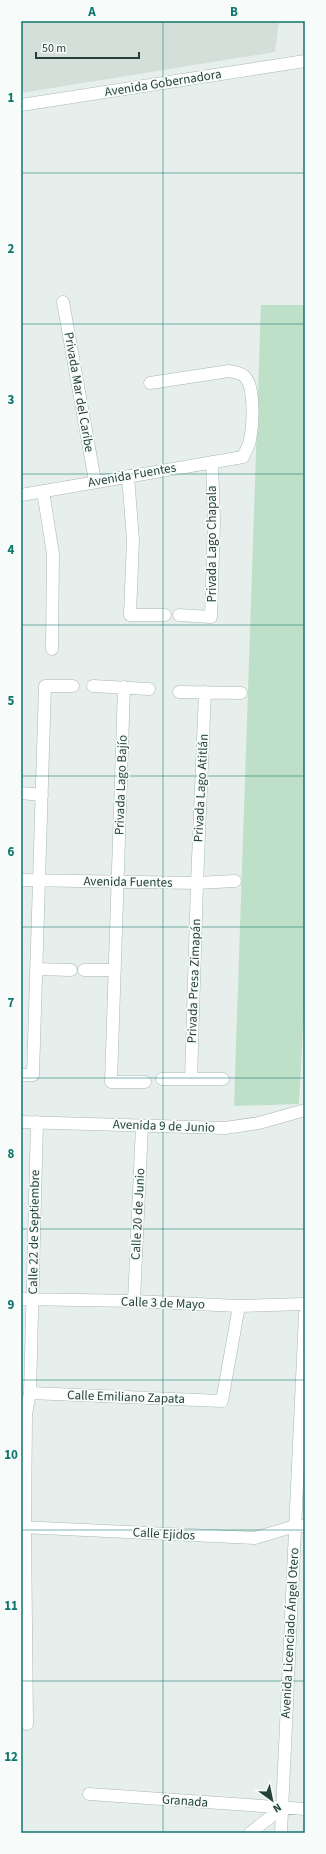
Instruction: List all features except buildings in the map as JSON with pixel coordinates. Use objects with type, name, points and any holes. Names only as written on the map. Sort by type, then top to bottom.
[{"type":"street","name":"Avenida Gobernadora","points":[[21,105],[305,62]]},
{"type":"street","name":"Privada Mar del Caribe","points":[[63,302],[95,482]]},
{"type":"street","name":"Avenida Fuentes","points":[[21,495],[243,457],[250,440],[253,412],[246,378],[229,371],[150,383]]},
{"type":"street","name":"Privada Lago Chapala","points":[[179,615],[211,617],[214,520],[212,462]]},
{"type":"street","points":[[128,476],[133,540],[130,615],[165,615]]},
{"type":"street","points":[[44,491],[53,554],[52,649]]},
{"type":"street","points":[[21,1075],[33,1075],[45,686],[73,686]]},
{"type":"street","points":[[93,686],[149,689]]},
{"type":"street","name":"Privada Lago Bajío","points":[[124,687],[111,1082],[145,1082]]},
{"type":"street","points":[[179,692],[241,693]]},
{"type":"street","name":"Privada Lago Atitlán","points":[[197,883],[205,692]]},
{"type":"street","points":[[21,793],[42,795]]},
{"type":"street","name":"Avenida Fuentes","points":[[21,880],[197,883],[235,882]]},
{"type":"street","name":"Privada Presa Zimapán","points":[[191,1079],[197,883]]},
{"type":"street","points":[[36,968],[71,970]]},
{"type":"street","points":[[84,970],[115,970]]},
{"type":"street","points":[[162,1079],[223,1079]]},
{"type":"street","name":"Avenida 9 de Junio","points":[[21,1122],[225,1128],[259,1123],[305,1110]]},
{"type":"street","name":"Calle 22 de Septiembre","points":[[27,1724],[23,1527],[24,1414],[30,1393],[27,1299],[37,1122]]},
{"type":"street","name":"Calle 20 de Junio","points":[[134,1301],[142,1126]]},
{"type":"street","name":"Calle 3 de Mayo","points":[[27,1299],[134,1301],[239,1306],[305,1304]]},
{"type":"street","name":"Calle Emiliano Zapata","points":[[30,1393],[222,1401],[239,1306]]},
{"type":"street","name":"Avenida Licenciado Ángel Otero","points":[[281,1833],[300,1526],[305,1314]]},
{"type":"street","name":"Calle Ejidos","points":[[23,1527],[255,1538],[300,1526]]},
{"type":"street","name":"Granada","points":[[89,1794],[305,1809]]},
{"type":"street","points":[[250,1833],[282,1808]]},
{"type":"shaded area","points":[[21,21],[279,21],[275,52],[21,93]]},
{"type":"green space","points":[[261,305],[305,305],[305,989],[299,1104],[234,1106]]}]
